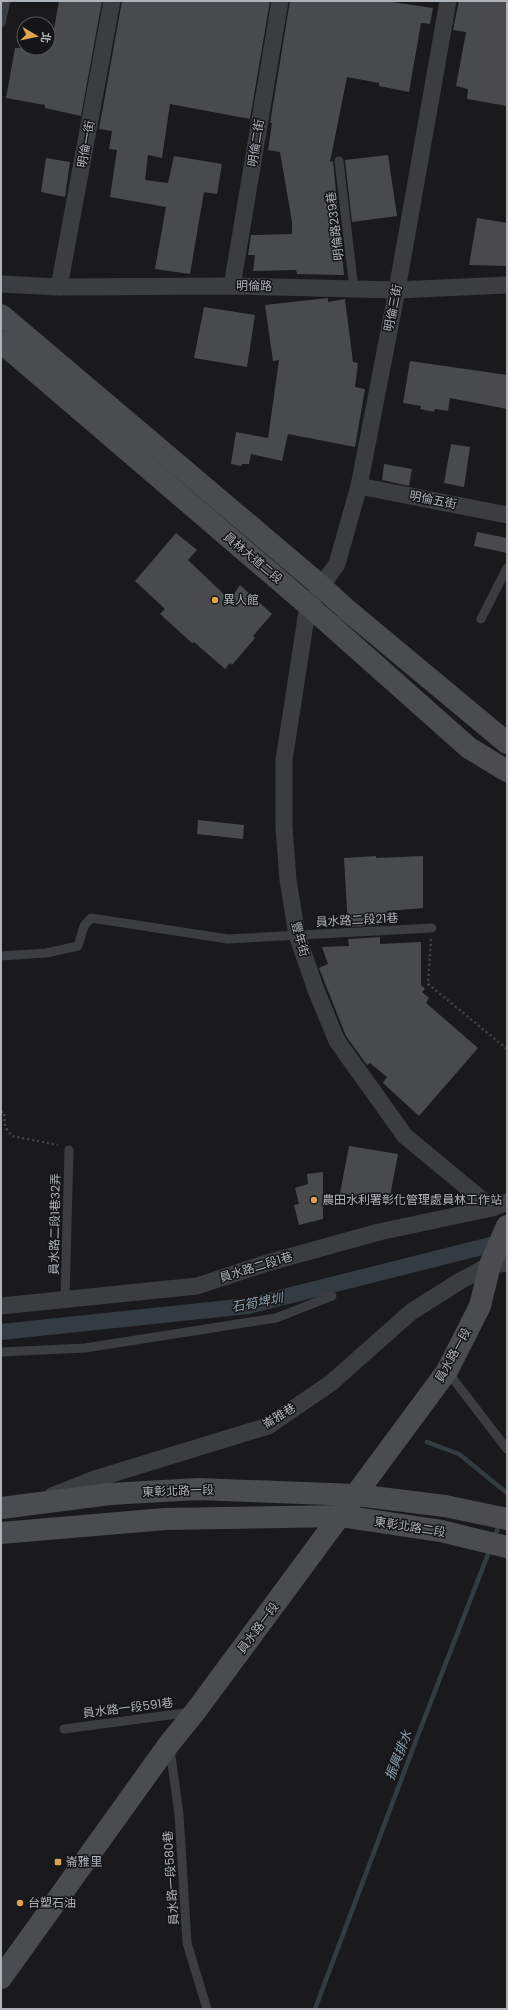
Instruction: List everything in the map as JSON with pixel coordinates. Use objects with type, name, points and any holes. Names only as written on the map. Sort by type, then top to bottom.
[{"type":"street","name":"明倫一街","points":[[59,287],[112,1]]},
{"type":"street","name":"明倫二街","points":[[232,286],[280,1]]},
{"type":"street","name":"明倫三街","points":[[308,605],[337,564],[359,486],[397,290],[448,1]]},
{"type":"street","name":"明倫路","points":[[1,284],[59,287],[232,286],[397,290],[507,286]]},
{"type":"street","name":"員林大道二段","points":[[1,315],[321,586],[346,609],[507,743]]},
{"type":"street","name":"員林大道二段","points":[[1,342],[308,605],[470,748],[507,771]]},
{"type":"street","name":"明倫五街","points":[[359,486],[507,515]]},
{"type":"street","name":"豐年街","points":[[308,605],[284,760],[284,827],[288,880],[297,935],[316,990],[337,1041],[405,1136],[499,1205]]},
{"type":"street","name":"員水路二段1巷","points":[[1,1306],[198,1286],[267,1263],[379,1232],[499,1205]]},
{"type":"street","name":"員水路一段","points":[[1,1978],[169,1744],[195,1712],[447,1371],[480,1306],[499,1264],[507,1226]]},
{"type":"street","name":"崙雅巷","points":[[34,1504],[95,1479],[268,1426],[332,1383],[411,1312],[460,1281],[499,1264]]},
{"type":"street","name":"東彰北路一段","points":[[1,1508],[110,1494],[198,1489],[356,1495]]},
{"type":"street","name":"東彰北路二段","points":[[356,1495],[445,1506],[497,1517]]},
{"type":"street","name":"東彰北路二段","points":[[341,1516],[441,1532],[507,1547]]},
{"type":"street","points":[[1,1533],[165,1519],[341,1516]]},
{"type":"lane","points":[[1,23],[6,1]]},
{"type":"lane","name":"明倫路239巷","points":[[340,160],[354,289]]},
{"type":"lane","points":[[480,619],[507,568]]},
{"type":"lane","name":"員水路二段21巷","points":[[1,956],[46,953],[78,946],[84,926],[91,918],[228,940],[432,928]]},
{"type":"lane","name":"員水路二段1巷32弄","points":[[65,1300],[69,1150]]},
{"type":"lane","points":[[1,1352],[85,1348],[276,1318],[332,1296]]},
{"type":"lane","points":[[447,1371],[507,1449]]},
{"type":"lane","name":"員水路一段591巷","points":[[64,1729],[195,1712]]},
{"type":"lane","name":"員水路一段580巷","points":[[169,1744],[179,1814],[187,1943],[207,2009]]},
{"type":"path","points":[[432,928],[428,984],[507,1049]]},
{"type":"path","points":[[1,1112],[4,1112],[5,1127],[12,1136],[62,1146],[69,1150]]},
{"type":"building","points":[[59,1],[102,1],[81,116],[45,108],[45,105],[6,98],[15,48],[16,56],[56,56],[56,18]]},
{"type":"building","points":[[122,1],[270,1],[250,119],[170,104],[162,158],[148,155],[145,180],[168,183],[174,156],[222,164],[217,194],[204,192],[190,274],[155,269],[166,207],[110,197],[117,150],[109,149],[112,131],[99,129]]},
{"type":"building","points":[[290,1],[385,1],[433,8],[430,24],[421,23],[409,92],[379,86],[379,83],[347,77],[330,162],[333,161],[344,275],[297,274],[296,270],[253,271],[255,255],[248,255],[251,235],[292,234],[292,222],[280,152],[268,150],[272,123],[270,123]]},
{"type":"building","points":[[459,1],[507,1],[507,106],[467,99],[468,89],[456,86],[466,32],[453,30]]},
{"type":"building","points":[[388,155],[397,216],[352,222],[345,160]]},
{"type":"building","points":[[46,158],[70,162],[65,197],[41,192]]},
{"type":"building","points":[[477,218],[507,223],[507,266],[469,265]]},
{"type":"building","points":[[328,298],[328,302],[345,299],[353,362],[358,363],[355,387],[365,389],[355,447],[288,434],[282,461],[251,454],[249,464],[242,464],[241,466],[231,464],[236,432],[268,438],[279,360],[273,361],[265,305]]},
{"type":"building","points":[[204,307],[255,315],[247,367],[194,358]]},
{"type":"building","points":[[410,361],[507,375],[507,409],[450,398],[448,411],[435,409],[434,412],[420,409],[421,406],[403,403]]},
{"type":"building","points":[[451,444],[470,447],[464,487],[444,483]]},
{"type":"building","points":[[384,464],[412,469],[409,486],[382,480]]},
{"type":"building","points":[[477,532],[507,538],[507,553],[474,546]]},
{"type":"building","points":[[176,533],[197,550],[188,560],[230,600],[240,585],[272,614],[253,636],[255,638],[232,665],[230,663],[225,669],[194,642],[192,643],[160,614],[165,609],[135,581]]},
{"type":"building","points":[[198,820],[244,825],[243,839],[197,834]]},
{"type":"building","points":[[376,856],[376,858],[423,856],[423,908],[387,911],[387,920],[379,920],[379,925],[348,927],[344,858]]},
{"type":"building","points":[[380,937],[380,944],[421,942],[421,985],[425,989],[422,992],[429,998],[426,1003],[478,1048],[419,1116],[383,1083],[387,1077],[370,1063],[367,1065],[346,1036],[319,968],[328,964],[322,947],[349,946],[348,939]]},
{"type":"building","points":[[349,1146],[398,1154],[389,1202],[340,1193]]},
{"type":"building","name":"農田水利署彰化管理處員林工作站","points":[[323,1172],[323,1219],[299,1225],[294,1205],[299,1204],[295,1188],[308,1184],[307,1174]]},
{"type":"waterway","name":"石筍埤圳","points":[[1,1332],[248,1306],[506,1241]]},
{"type":"waterway","points":[[427,1442],[459,1454],[507,1493]]},
{"type":"waterway","name":"振興排水","points":[[494,1538],[500,1523]]},
{"type":"waterway","name":"振興排水","points":[[315,2009],[490,1549]]},
{"type":"place","name":"異人館","points":[[215,600]]},
{"type":"place","name":"農田水利署彰化管理處員林工作站","points":[[314,1200]]},
{"type":"place","name":"崙雅里","points":[[58,1862]]},
{"type":"place","name":"台塑石油","points":[[20,1903]]}]
